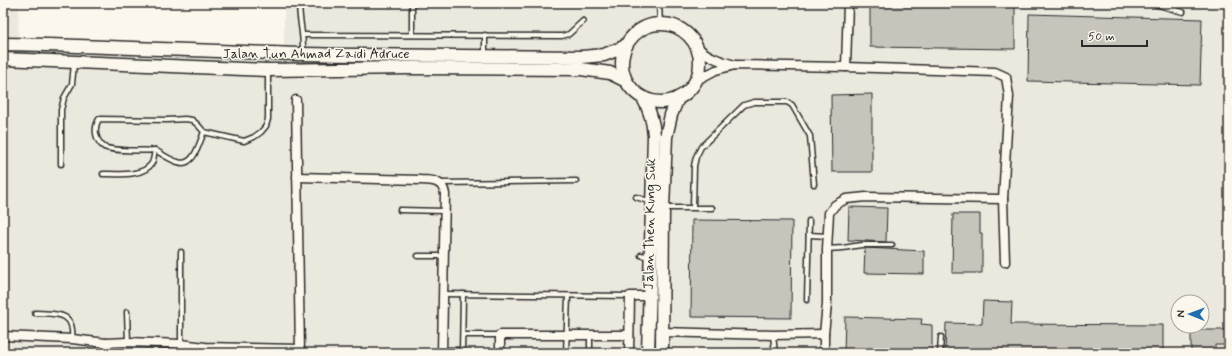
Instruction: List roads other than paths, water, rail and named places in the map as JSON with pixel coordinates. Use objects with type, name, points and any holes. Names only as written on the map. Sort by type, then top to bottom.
[{"type":"street","points":[[846,67],[848,3]]},
{"type":"street","points":[[660,24],[681,30],[689,37],[695,46],[699,57],[699,69],[695,81],[688,91],[678,98],[661,102],[643,98],[634,91],[626,81],[622,64],[622,58],[626,46],[632,37],[640,30],[660,24]]},
{"type":"street","name":"Jalan Tun Ahmad Zaidi Adruce","points":[[3,44],[101,46],[187,51],[303,54],[582,57],[604,55],[626,46]]},
{"type":"street","points":[[695,46],[708,56],[735,65],[995,72],[1006,77],[1008,83],[1008,96],[1003,199],[1005,262]]},
{"type":"street","name":"Jalan Tun Ahmad Zaidi Adruce","points":[[3,59],[268,70],[408,68],[582,69],[610,73],[626,81]]},
{"type":"street","points":[[695,81],[716,70],[735,65]]},
{"type":"street","name":"Jalan Then Kung Suk","points":[[643,98],[651,115],[654,135],[652,200],[646,257],[650,296],[648,353]]},
{"type":"street","name":"Jalan Then Kung Suk","points":[[662,353],[663,208],[666,137],[671,115],[678,98]]},
{"type":"street","points":[[3,336],[106,342],[181,344],[205,350],[300,351],[296,100]]},
{"type":"street","points":[[297,177],[426,180],[440,183],[444,188],[445,194],[442,352]]},
{"type":"street","points":[[824,353],[827,304],[827,236],[830,213],[835,205],[846,199],[866,197],[1003,199]]},
{"type":"street","points":[[629,353],[630,296],[650,296]]},
{"type":"street","points":[[662,332],[773,335],[824,334]]},
{"type":"street","points":[[500,353],[500,335],[629,335]]},
{"type":"street","points":[[106,342],[106,353]]},
{"type":"lane","points":[[299,3],[299,14],[303,35],[303,54]]},
{"type":"lane","points":[[659,3],[660,24]]},
{"type":"lane","points":[[1152,3],[1183,12]]},
{"type":"lane","points":[[412,4],[412,35]]},
{"type":"lane","points":[[303,35],[562,36],[569,34],[583,21]]},
{"type":"lane","points":[[485,35],[485,56]]},
{"type":"lane","points":[[61,164],[61,110],[64,98],[72,84],[74,61]]},
{"type":"lane","points":[[204,132],[195,155],[186,163],[182,164],[155,150],[144,151],[105,148],[96,136],[96,123],[99,119],[106,118],[167,120],[185,119],[192,120],[204,132],[244,141],[254,137],[266,126],[268,119],[268,70]]},
{"type":"lane","points":[[693,207],[694,166],[696,157],[701,147],[744,105],[754,102],[787,102],[792,104],[810,136],[814,184]]},
{"type":"lane","points":[[103,174],[129,174],[145,170],[151,165],[155,150]]},
{"type":"lane","points":[[440,183],[576,181]]},
{"type":"lane","points":[[636,197],[652,200]]},
{"type":"lane","points":[[663,208],[712,208]]},
{"type":"lane","points":[[400,210],[444,211]]},
{"type":"lane","points":[[807,300],[809,222]]},
{"type":"lane","points":[[809,235],[827,236]]},
{"type":"lane","points":[[827,249],[861,245],[892,245]]},
{"type":"lane","points":[[181,252],[181,344]]},
{"type":"lane","points":[[418,256],[443,256]]},
{"type":"lane","points":[[442,294],[630,296]]},
{"type":"lane","points":[[442,352],[462,352],[463,294]]},
{"type":"lane","points":[[566,353],[568,296]]},
{"type":"lane","points":[[128,312],[128,342]]},
{"type":"lane","points":[[35,313],[63,315],[71,324],[73,331],[72,339]]},
{"type":"lane","points":[[462,335],[500,335]]},
{"type":"lane","points":[[590,335],[590,353]]},
{"type":"lane","points":[[703,353],[774,352],[773,335]]},
{"type":"lane","points":[[940,353],[941,337]]}]
